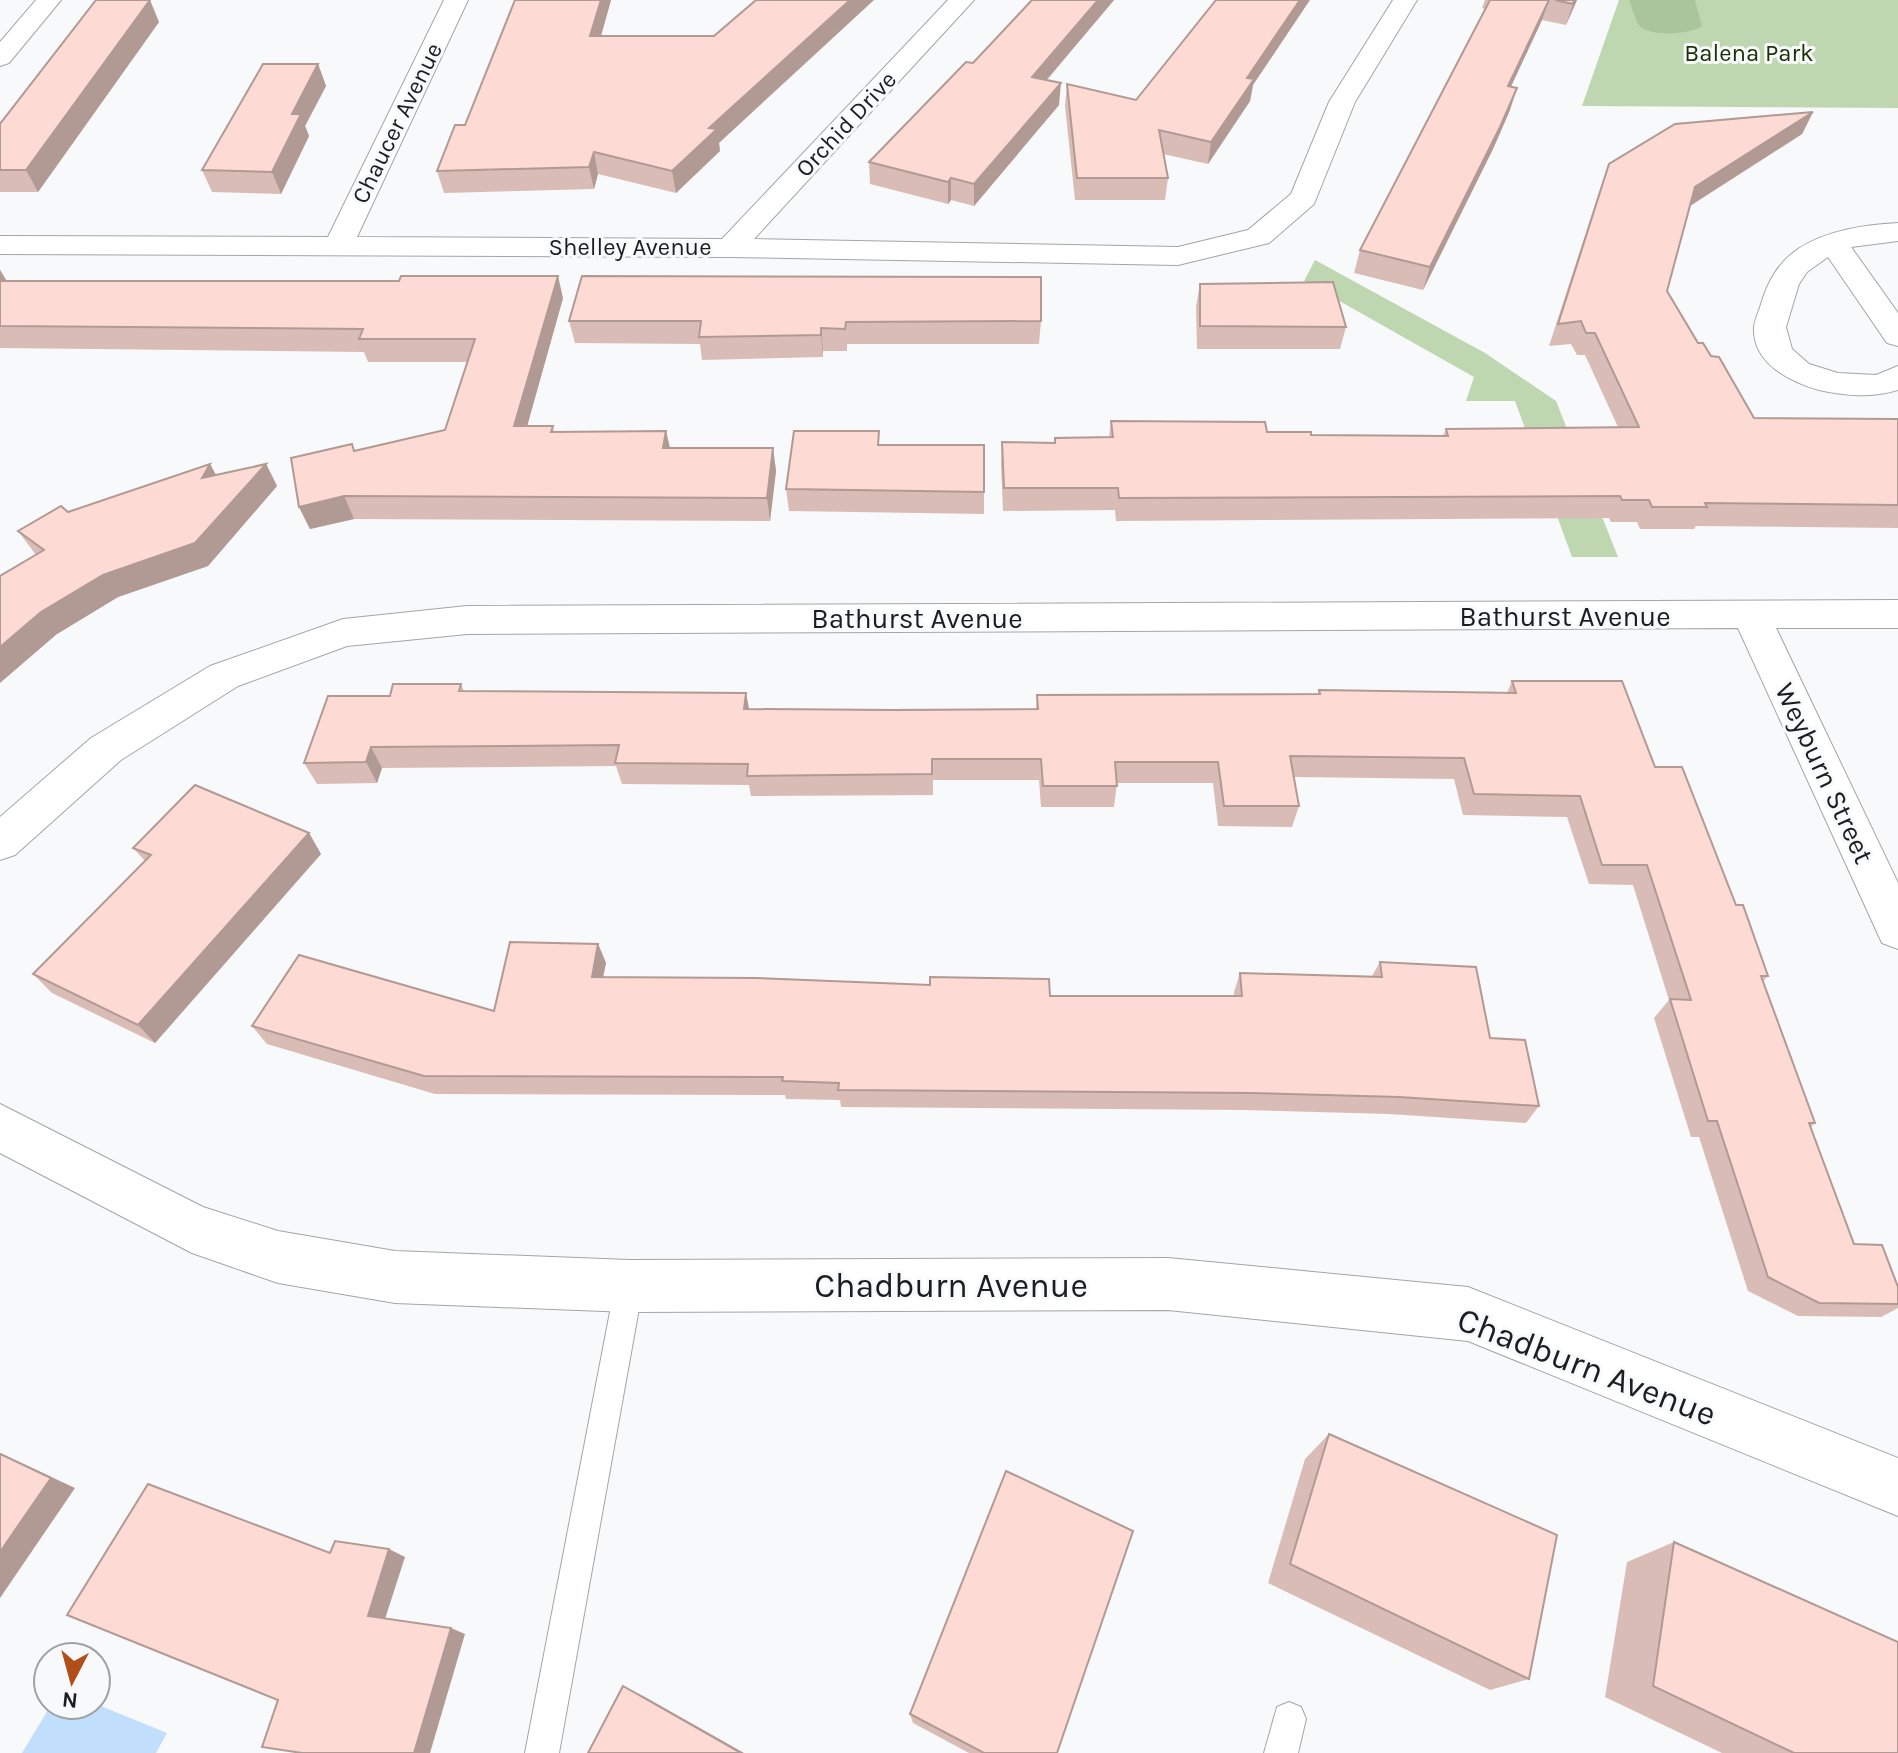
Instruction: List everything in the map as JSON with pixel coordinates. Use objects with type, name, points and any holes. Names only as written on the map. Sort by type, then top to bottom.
[{"type":"street","points":[[0,58],[49,0]]},
{"type":"street","name":"Chaucer Avenue","points":[[339,245],[456,0]]},
{"type":"street","name":"Orchid Drive","points":[[730,248],[962,0]]},
{"type":"street","name":"Shelley Avenue","points":[[0,245],[730,248],[1178,256],[1258,237],[1304,198],[1342,102],[1405,0]]},
{"type":"street","points":[[1898,232],[1849,237],[1816,252],[1796,266],[1784,280],[1770,327],[1772,344],[1785,363],[1813,378],[1867,386],[1890,382],[1898,376]]},
{"type":"street","points":[[1834,244],[1898,336]]},
{"type":"street","name":"Bathurst Avenue","points":[[0,843],[106,749],[224,676],[343,633],[483,620],[1898,614]]},
{"type":"street","name":"Weyburn Street","points":[[1751,615],[1898,930]]},
{"type":"street","name":"Chadburn Avenue","points":[[0,1127],[192,1228],[278,1257],[395,1277],[629,1286],[1168,1284],[1468,1314],[1898,1487]]},
{"type":"lane","points":[[542,1753],[629,1286]]},
{"type":"lane","points":[[1281,1753],[1289,1719]]},
{"type":"green space","name":"Balena Park","points":[[1619,0],[1898,0],[1898,108],[1582,106]]},
{"type":"green space","points":[[1629,0],[1695,0],[1702,26],[1680,33],[1644,29],[1639,25]]},
{"type":"green space","points":[[1315,260],[1485,353],[1556,401],[1618,557],[1572,557],[1515,401],[1466,401],[1474,377],[1304,281]]},
{"type":"water","points":[[112,1711],[167,1733],[156,1753],[22,1753],[41,1721],[112,1721]]},
{"type":"building","points":[[96,0],[150,0],[26,170],[0,170],[0,124]]},
{"type":"building","points":[[515,0],[601,0],[590,36],[714,36],[756,0],[850,0],[709,128],[717,129],[672,171],[594,152],[589,167],[437,171],[455,125],[465,125]]},
{"type":"building","points":[[1032,0],[1098,0],[1032,77],[1061,83],[974,184],[951,178],[948,182],[869,162],[966,62],[973,63]]},
{"type":"building","points":[[1216,0],[1300,0],[1247,78],[1254,79],[1211,142],[1159,130],[1168,178],[1077,178],[1067,84],[1136,100]]},
{"type":"building","points":[[1490,0],[1549,0],[1508,86],[1517,88],[1500,127],[1430,267],[1360,250]]},
{"type":"building","points":[[263,64],[318,64],[292,114],[301,114],[272,172],[202,170]]},
{"type":"building","points":[[1813,112],[1695,187],[1667,291],[1698,343],[1703,343],[1711,356],[1719,357],[1754,418],[1898,419],[1898,505],[1705,503],[1707,507],[1652,507],[1649,500],[1622,500],[1620,496],[1119,498],[1118,488],[1004,488],[1002,442],[1055,443],[1055,438],[1113,437],[1111,421],[1265,422],[1267,432],[1311,432],[1311,435],[1448,436],[1446,429],[1639,427],[1595,333],[1586,333],[1581,321],[1558,324],[1609,164],[1675,124]]},
{"type":"building","points":[[401,276],[558,276],[514,426],[553,426],[551,432],[666,431],[663,448],[773,448],[767,498],[344,496],[299,507],[291,458],[352,444],[354,451],[445,430],[475,339],[359,339],[363,329],[0,326],[0,281],[399,281]]},
{"type":"building","points":[[582,276],[1041,277],[1041,321],[846,322],[845,329],[821,328],[821,335],[699,337],[701,321],[569,321]]},
{"type":"building","points":[[1333,282],[1346,327],[1200,326],[1200,284]]},
{"type":"building","points":[[794,431],[879,431],[878,445],[984,445],[984,492],[786,489]]},
{"type":"building","points":[[210,464],[202,478],[266,464],[195,543],[103,575],[41,612],[0,647],[0,576],[44,550],[18,531],[61,506],[68,512]]},
{"type":"building","points":[[1512,681],[1622,681],[1655,767],[1682,767],[1736,905],[1743,905],[1768,976],[1761,976],[1815,1123],[1809,1123],[1854,1244],[1882,1245],[1898,1287],[1898,1304],[1819,1303],[1768,1277],[1717,1121],[1708,1121],[1670,999],[1691,1000],[1647,865],[1602,865],[1580,796],[1474,794],[1464,758],[1290,756],[1299,806],[1224,806],[1218,762],[1115,762],[1117,786],[1043,786],[1041,759],[932,759],[932,774],[747,776],[748,764],[615,763],[619,745],[371,747],[366,762],[304,763],[328,696],[390,696],[393,684],[461,684],[459,691],[746,693],[744,709],[893,710],[1038,709],[1037,695],[1320,694],[1319,690],[1516,693]]},
{"type":"building","points":[[195,785],[309,833],[138,1025],[33,974],[151,855],[133,848]]},
{"type":"building","points":[[510,942],[598,944],[592,977],[756,978],[930,985],[930,977],[1049,979],[1050,996],[1242,996],[1240,973],[1382,977],[1380,962],[1476,967],[1490,1038],[1525,1040],[1539,1106],[1399,1097],[1251,1093],[838,1090],[839,1083],[782,1081],[783,1077],[424,1076],[252,1026],[299,955],[494,1011]]},
{"type":"building","points":[[1329,1434],[1557,1535],[1529,1679],[1290,1564]]},
{"type":"building","points":[[0,1454],[51,1478],[0,1552]]},
{"type":"building","points":[[1006,1471],[1133,1531],[1057,1753],[984,1753],[910,1714]]},
{"type":"building","points":[[148,1484],[330,1553],[335,1541],[389,1549],[368,1616],[451,1628],[414,1753],[302,1753],[262,1747],[278,1700],[67,1615]]},
{"type":"building","points":[[1674,1542],[1898,1642],[1898,1753],[1794,1753],[1653,1686]]},
{"type":"building","points":[[623,1686],[741,1753],[588,1753]]}]
